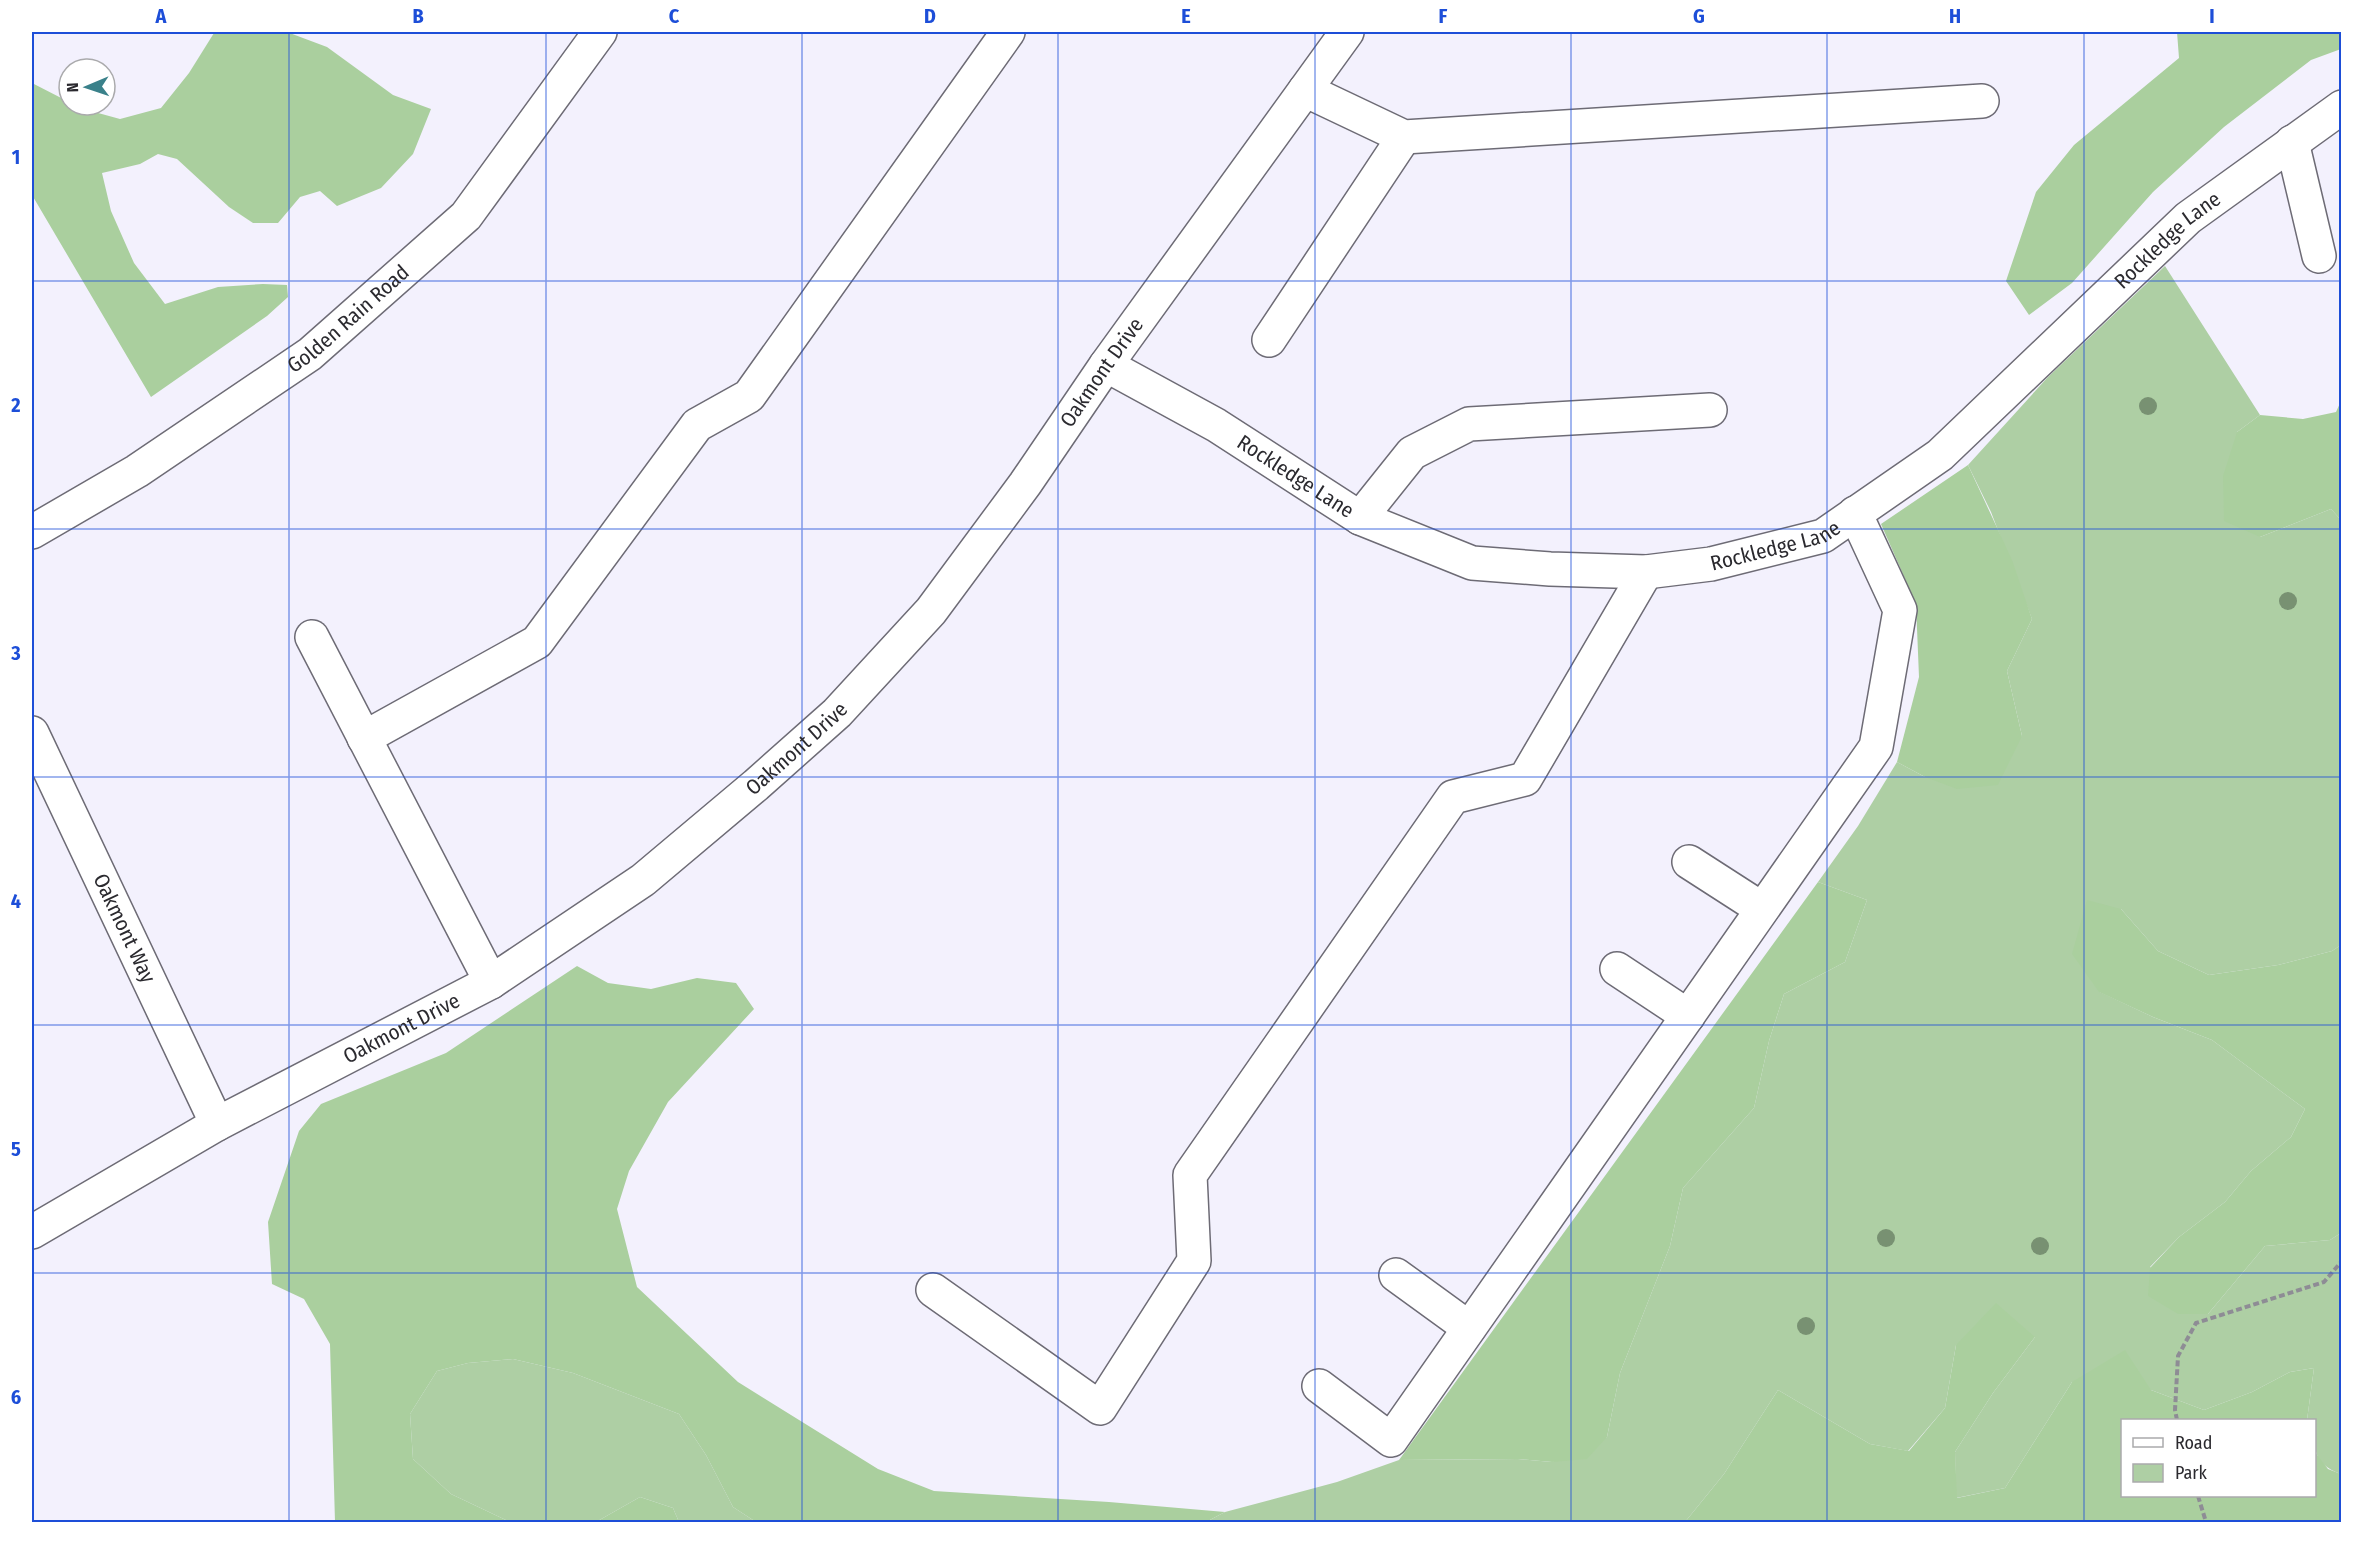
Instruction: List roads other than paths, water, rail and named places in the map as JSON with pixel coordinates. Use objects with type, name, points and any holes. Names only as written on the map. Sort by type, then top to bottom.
[{"type":"street","name":"Golden Rain Road","points":[[32,532],[137,471],[310,354],[466,216],[600,32]]},
{"type":"street","points":[[364,738],[537,642],[697,425],[749,396],[1008,32]]},
{"type":"street","name":"Oakmont Drive","points":[[32,1232],[217,1124],[490,982],[643,880],[837,713],[931,611],[1025,484],[1106,365],[1347,32]]},
{"type":"street","points":[[1305,90],[1404,137],[1982,101]]},
{"type":"street","name":"Rockledge Lane","points":[[1106,365],[1216,425],[1360,518],[1472,563],[1550,569],[1646,572],[1711,564],[1823,536],[1940,455],[2188,218],[2342,107]]},
{"type":"street","points":[[1269,340],[1404,137]]},
{"type":"street","points":[[2292,142],[2319,256]]},
{"type":"street","points":[[1360,518],[1412,453],[1469,424],[1710,410]]},
{"type":"street","points":[[1319,1386],[1391,1440],[1876,747],[1900,610],[1855,513]]},
{"type":"street","points":[[933,1290],[1100,1408],[1194,1261],[1190,1175],[1453,797],[1525,779],[1646,572]]},
{"type":"street","points":[[312,637],[490,982]]},
{"type":"street","name":"Oakmont Way","points":[[32,733],[217,1124]]},
{"type":"street","points":[[1689,862],[1762,909]]},
{"type":"street","points":[[1617,969],[1688,1016]]},
{"type":"street","points":[[1396,1275],[1469,1328]]}]
